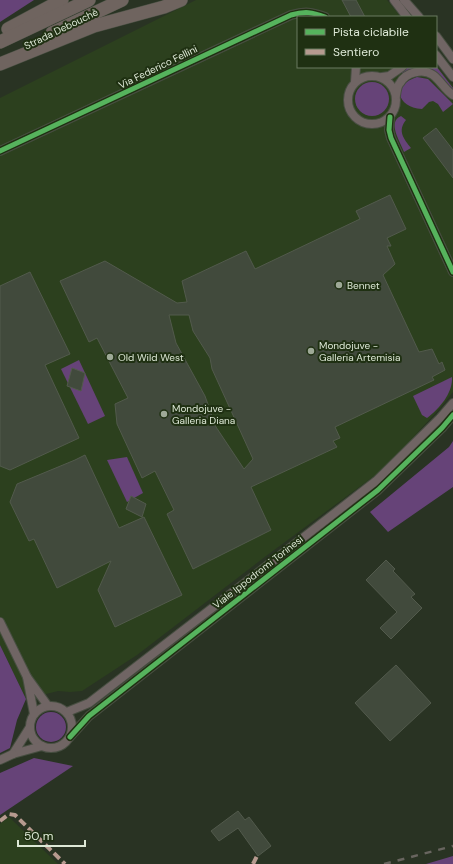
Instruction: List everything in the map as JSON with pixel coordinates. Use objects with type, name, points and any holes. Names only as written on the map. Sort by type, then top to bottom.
[{"type":"main road","points":[[0,33],[62,0]]},
{"type":"main road","name":"Strada Debouchè","points":[[0,42],[89,0]]},
{"type":"main road","name":"Strada Debouchè","points":[[0,58],[122,0]]},
{"type":"main road","points":[[0,64],[94,26],[164,7],[181,0]]},
{"type":"street","points":[[394,0],[406,16]]},
{"type":"street","points":[[404,0],[420,16]]},
{"type":"street","points":[[410,0],[420,16]]},
{"type":"street","name":"Via Federico Fellini","points":[[0,151],[291,15],[301,12],[310,12],[322,16]]},
{"type":"street","points":[[437,37],[453,59]]},
{"type":"street","points":[[437,55],[453,78]]},
{"type":"street","points":[[358,68],[355,82],[348,95],[352,114],[362,122],[373,124],[380,128],[391,138]]},
{"type":"street","points":[[359,68],[367,76]]},
{"type":"street","points":[[355,82],[367,76],[389,76],[401,68]]},
{"type":"street","points":[[453,95],[448,92],[432,75],[425,72],[415,72],[407,75],[400,82],[396,95],[395,108],[390,117],[389,130],[391,138],[453,272]]},
{"type":"street","points":[[382,77],[391,84],[396,95]]},
{"type":"street","points":[[373,124],[379,123],[390,117]]},
{"type":"street","name":"Viale Ippodromi Torinesi","points":[[67,712],[88,703],[376,481],[440,418],[453,403]]},
{"type":"street","name":"Viale Ippodromi Torinesi","points":[[70,737],[89,716],[378,490],[442,428],[453,415]]},
{"type":"street","points":[[0,622],[27,677],[48,706]]},
{"type":"street","points":[[27,677],[34,714]]},
{"type":"street","points":[[13,754],[30,727],[34,714],[41,708],[55,706],[61,708],[67,712],[73,724],[70,737],[66,743],[55,748],[42,746],[32,737],[30,727]]},
{"type":"street","points":[[0,760],[13,754],[42,746]]},
{"type":"shaded area","points":[[0,0],[34,0],[0,22]]},
{"type":"shaded area","points":[[196,0],[387,0],[400,16],[297,16],[297,68],[437,68],[437,65],[453,86],[453,392],[385,468],[266,556],[137,655],[82,691],[58,691],[26,699],[0,645],[0,98]]},
{"type":"shaded area","points":[[437,67],[453,90],[428,69],[414,68]]},
{"type":"shaded area","points":[[405,68],[414,68],[403,74],[401,71]]},
{"type":"shaded area","points":[[417,77],[428,79],[453,104],[443,112],[438,104],[433,101],[429,102],[422,109],[407,104],[402,100],[400,95],[401,90],[404,85]]},
{"type":"shaded area","points":[[369,82],[375,82],[379,83],[386,89],[389,99],[388,106],[382,113],[375,116],[369,116],[365,115],[358,109],[355,102],[355,96],[356,92],[362,85]]},
{"type":"shaded area","points":[[401,116],[406,120],[403,124],[402,135],[411,148],[404,152],[395,127],[397,119]]},
{"type":"shaded area","points":[[79,360],[105,416],[88,424],[61,369]]},
{"type":"shaded area","points":[[452,377],[452,383],[448,395],[436,410],[427,418],[422,415],[413,396]]},
{"type":"shaded area","points":[[453,441],[453,487],[388,532],[370,512],[449,447]]},
{"type":"shaded area","points":[[127,457],[143,493],[127,502],[107,460]]},
{"type":"shaded area","points":[[0,645],[26,699],[17,720],[10,748],[0,753]]},
{"type":"shaded area","points":[[51,712],[62,716],[66,727],[62,738],[51,742],[40,738],[36,727],[40,716]]},
{"type":"shaded area","points":[[34,758],[73,766],[0,815],[0,773]]},
{"type":"shaded area","points":[[9,817],[58,864],[0,864],[0,824]]},
{"type":"shaded area","points":[[453,856],[453,864],[426,864]]},
{"type":"building","points":[[342,0],[356,0],[364,16],[350,16]]},
{"type":"building","points":[[436,128],[453,150],[453,178],[423,138]]},
{"type":"building","points":[[390,195],[406,229],[387,238],[391,246],[387,246],[395,264],[383,275],[419,352],[432,349],[439,364],[442,362],[445,370],[432,377],[434,380],[335,427],[340,438],[333,441],[337,447],[251,487],[271,530],[193,569],[167,514],[174,510],[155,471],[142,478],[117,424],[115,404],[128,398],[97,338],[89,342],[60,281],[105,261],[177,303],[187,302],[182,281],[246,251],[255,269],[360,219],[356,211]],"holes":[[[169,315],[189,315],[193,331],[210,358],[212,369],[253,459],[244,469],[216,427],[205,396],[176,343]]]},
{"type":"building","points":[[30,272],[70,354],[45,365],[79,438],[10,470],[0,466],[0,286]]},
{"type":"building","points":[[72,368],[85,373],[81,391],[67,386]]},
{"type":"building","points":[[85,455],[119,528],[144,517],[182,595],[115,627],[98,590],[111,561],[57,588],[34,539],[29,541],[10,502],[17,484]]},
{"type":"building","points":[[131,496],[146,504],[142,517],[126,509]]},
{"type":"building","points":[[386,560],[395,569],[393,571],[415,594],[411,597],[422,608],[391,639],[380,628],[397,612],[366,580]]},
{"type":"building","points":[[396,665],[431,703],[390,741],[355,703]]},
{"type":"building","points":[[238,811],[245,820],[249,817],[271,846],[258,856],[238,828],[219,841],[211,831]]},
{"type":"railway","points":[[384,864],[453,846]]},
{"type":"marked path","points":[[0,821],[9,814],[15,815],[65,864]]},
{"type":"marked path","points":[[253,864],[257,856]]},
{"type":"cycle path","points":[[0,151],[291,15],[308,13],[322,16]]},
{"type":"cycle path","points":[[390,117],[389,130],[391,138],[453,272]]},
{"type":"cycle path","points":[[70,737],[89,716],[378,490],[442,428],[453,415]]},
{"type":"place","name":"Bennet","points":[[339,285]]},
{"type":"place","name":"Mondojuve - Galleria Artemisia","points":[[311,351]]},
{"type":"place","name":"Old Wild West","points":[[110,357]]},
{"type":"place","name":"Mondojuve - Galleria Diana","points":[[164,414]]}]
